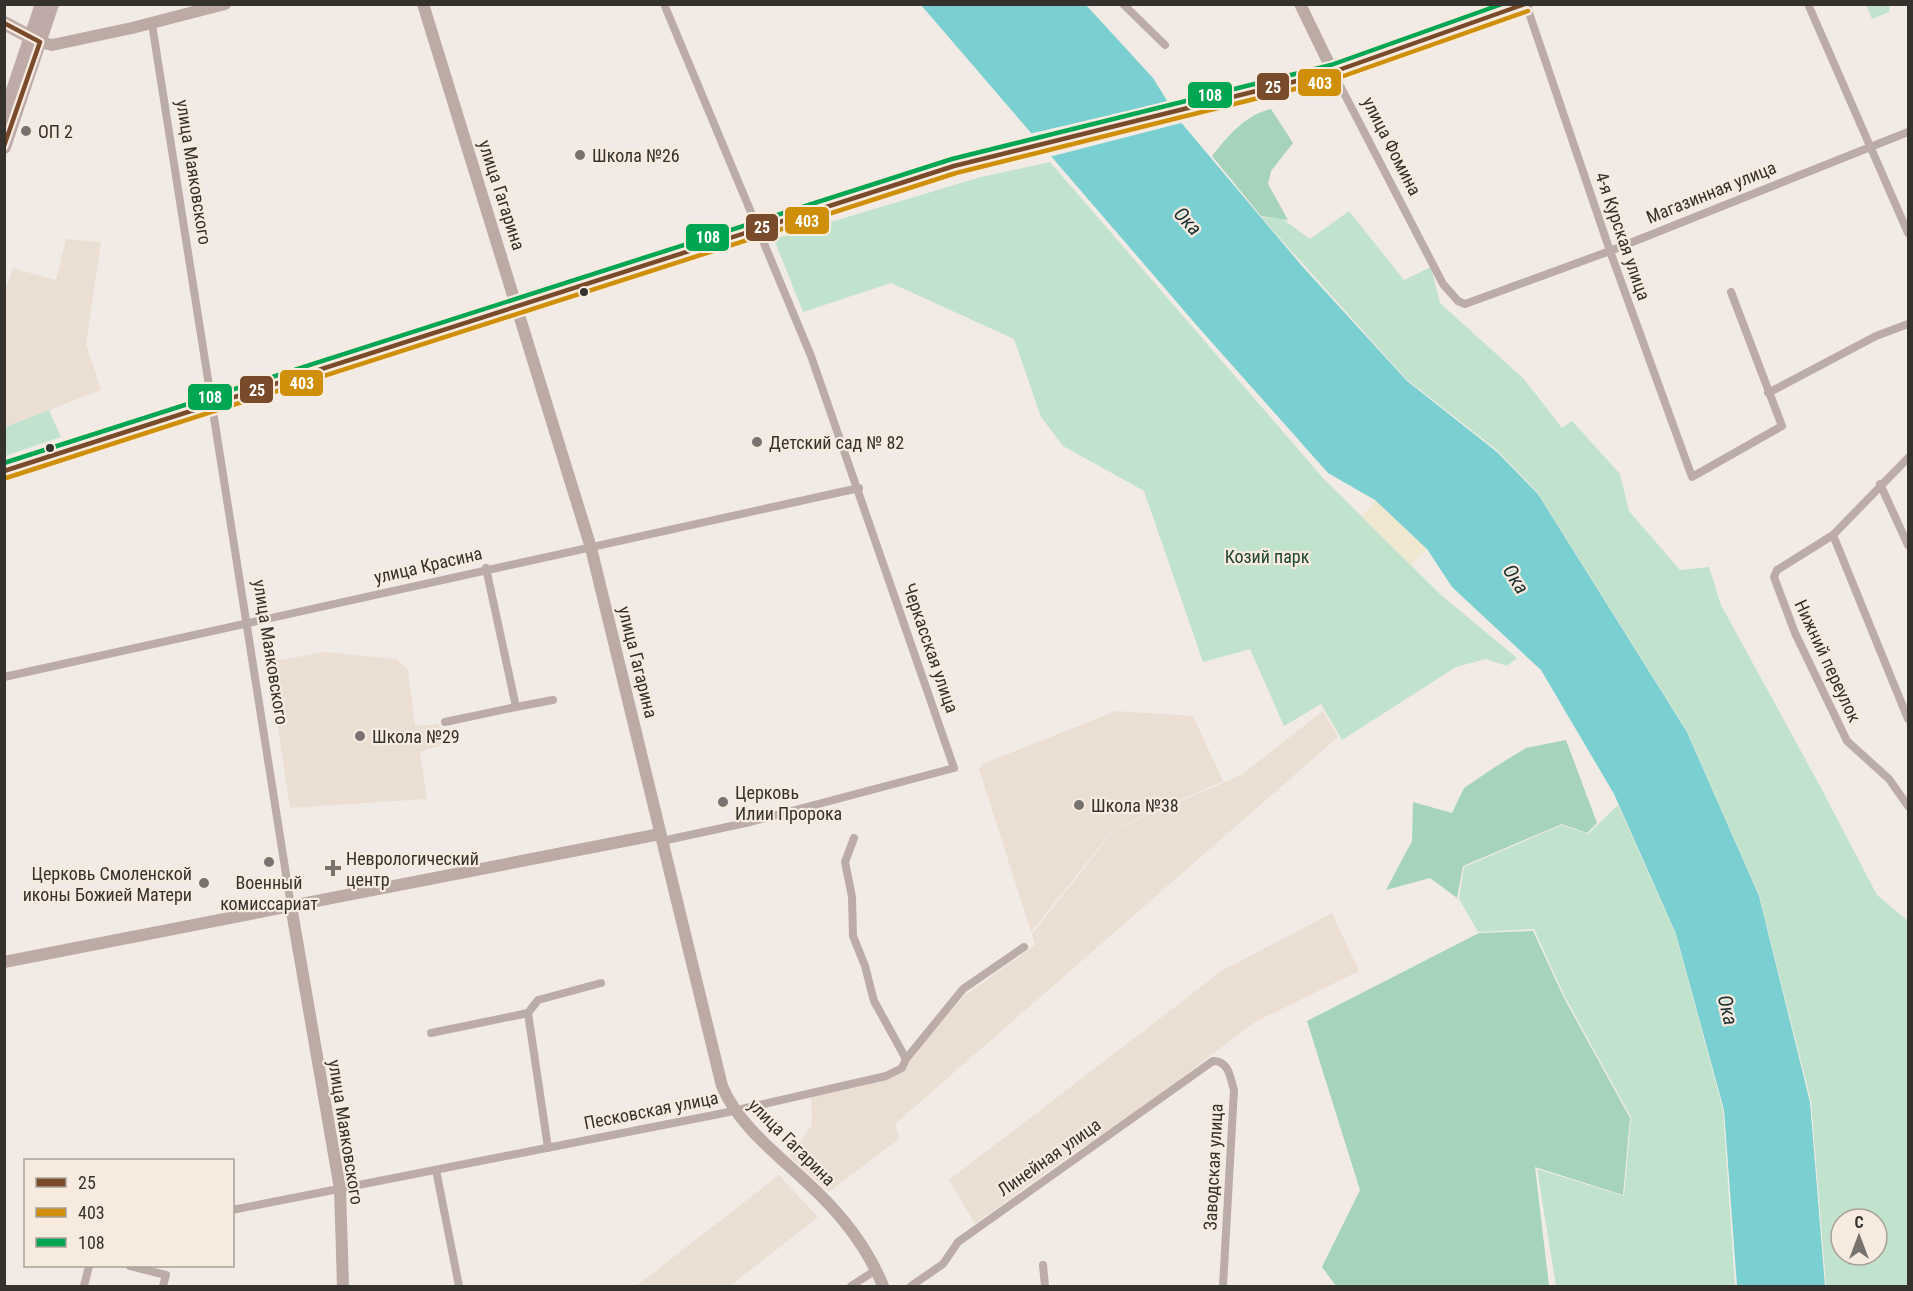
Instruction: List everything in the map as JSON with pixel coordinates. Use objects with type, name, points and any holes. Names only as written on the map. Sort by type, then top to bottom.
[{"type":"main road","points":[[36,39],[42,4]]},
{"type":"main road","points":[[4,117],[52,4]]},
{"type":"main road","points":[[4,471],[954,166],[1333,72],[1526,4]]},
{"type":"main road","points":[[4,23],[36,39]]},
{"type":"main road","points":[[4,147],[12,96]]},
{"type":"street","points":[[36,39],[52,45],[152,24],[225,4]]},
{"type":"street","name":"улица Гагарина","points":[[423,4],[519,306],[591,548],[722,1086],[734,1110],[848,1224],[867,1252],[883,1287]]},
{"type":"street","name":"Черкасская улица","points":[[661,837],[750,822],[954,768],[859,488],[811,357],[664,4]]},
{"type":"street","points":[[1123,4],[1165,45]]},
{"type":"street","name":"улица Фомина","points":[[1300,4],[1443,284],[1458,301]]},
{"type":"street","name":"4-я Курская улица","points":[[1526,4],[1610,251],[1692,477],[1782,426],[1768,393]]},
{"type":"street","points":[[1808,4],[1908,233]]},
{"type":"street","name":"улица Маяковского","points":[[152,24],[291,906],[340,1189],[344,1287]]},
{"type":"street","name":"Магазинная улица","points":[[1458,301],[1473,303],[1908,132]]},
{"type":"street","points":[[1731,292],[1768,393],[1876,336],[1908,324]]},
{"type":"street","points":[[1908,458],[1880,484],[1833,535],[1908,719]]},
{"type":"street","points":[[1880,484],[1908,545]]},
{"type":"street","name":"улица Красина","points":[[4,677],[486,568],[591,548],[859,488]]},
{"type":"street","name":"Нижний переулок","points":[[1833,535],[1777,570],[1774,577],[1795,633],[1846,741],[1889,779],[1908,806]]},
{"type":"street","points":[[486,568],[516,707]]},
{"type":"street","points":[[445,722],[553,700]]},
{"type":"street","points":[[4,962],[661,837]]},
{"type":"street","points":[[854,838],[845,862],[852,897],[852,936],[865,966],[874,1001],[906,1059]]},
{"type":"street","name":"Песковская улица","points":[[234,1210],[734,1110],[886,1076],[902,1068],[906,1059],[963,989],[1024,946]]},
{"type":"street","points":[[431,1033],[528,1013],[538,1000],[601,982]]},
{"type":"street","points":[[528,1013],[548,1148]]},
{"type":"street","name":"Линейная улица","points":[[911,1287],[943,1263],[958,1242],[1213,1061]]},
{"type":"street","name":"Заводская улица","points":[[1213,1061],[1225,1065],[1234,1090],[1223,1287]]},
{"type":"street","points":[[436,1170],[459,1287]]},
{"type":"street","points":[[1043,1265],[1045,1287]]},
{"type":"street","points":[[84,1287],[89,1267]]},
{"type":"street","points":[[134,1267],[166,1275],[163,1287]]},
{"type":"street","points":[[851,1287],[876,1270]]},
{"type":"shaded area","points":[[66,239],[101,242],[86,344],[101,390],[5,427],[4,293],[13,268],[56,280]]},
{"type":"shaded area","name":"Школа №29","points":[[326,652],[396,659],[408,670],[415,726],[439,724],[442,745],[420,752],[427,799],[290,808],[268,662]]},
{"type":"shaded area","name":"Школа №38","points":[[1116,711],[1193,716],[1223,781],[1113,830],[1031,932],[979,769],[982,764]]},
{"type":"shaded area","points":[[1323,711],[1338,737],[895,1124],[900,1138],[829,1192],[789,1156],[812,1125],[811,1094],[862,1083],[877,1083],[904,1072],[908,1061],[963,997],[1035,945],[1032,934],[1114,830],[1241,775]]},
{"type":"shaded area","points":[[1332,913],[1359,971],[1255,1022],[1105,1136],[1078,1149],[975,1224],[949,1180],[1223,970]]},
{"type":"shaded area","points":[[779,1175],[818,1217],[730,1286],[636,1286]]},
{"type":"green space","points":[[1866,5],[1890,5],[1889,12],[1872,19]]},
{"type":"green space","points":[[1271,109],[1293,143],[1271,171],[1268,184],[1288,220],[1261,216],[1212,156],[1245,121]]},
{"type":"green space","name":"Козий парк","points":[[1050,162],[1323,478],[1441,595],[1517,658],[1507,666],[1486,659],[1456,667],[1342,740],[1321,704],[1284,726],[1250,649],[1203,662],[1144,491],[1063,446],[1041,417],[1014,339],[891,283],[803,312],[774,239],[981,177]]},
{"type":"green space","points":[[1349,211],[1404,280],[1431,267],[1440,303],[1524,379],[1562,428],[1572,421],[1620,474],[1629,511],[1680,570],[1709,567],[1721,605],[1877,895],[1908,921],[1908,1286],[1826,1286],[1811,1101],[1759,895],[1687,731],[1538,493],[1497,450],[1407,380],[1261,217],[1283,219],[1310,239]]},
{"type":"green space","points":[[49,410],[61,437],[5,456],[5,427]]},
{"type":"green space","points":[[1566,740],[1597,823],[1587,833],[1562,824],[1463,866],[1457,898],[1430,878],[1386,890],[1412,841],[1413,802],[1452,813],[1464,788],[1495,767],[1526,748]]},
{"type":"green space","points":[[1618,805],[1676,935],[1723,1110],[1735,1286],[1556,1286],[1537,1169],[1624,1196],[1631,1117],[1565,997],[1534,929],[1478,932],[1459,899],[1464,867],[1562,825],[1588,834]]},
{"type":"green space","points":[[1533,931],[1564,998],[1630,1118],[1623,1195],[1535,1167],[1549,1286],[1336,1286],[1322,1267],[1360,1190],[1307,1021],[1479,933]]},
{"type":"sand","points":[[1375,500],[1427,549],[1411,565],[1362,517]]},
{"type":"water","name":"Ока","points":[[921,5],[1086,5],[1153,78],[1179,120],[1302,266],[1407,381],[1497,452],[1538,494],[1687,732],[1759,896],[1810,1102],[1825,1286],[1737,1286],[1724,1110],[1676,934],[1614,794],[1541,670],[1452,587],[1427,549],[1375,500],[1328,473],[1199,328]]},
{"type":"pier","points":[[1170,101],[1185,122],[1049,157],[1029,134]]},
{"type":"transit line","name":"108","points":[[4,463],[952,159],[1331,65],[1502,4]]},
{"type":"transit line","name":"25","points":[[4,471],[954,166],[1333,72],[1525,4]]},
{"type":"transit line","name":"403","points":[[6,478],[956,173],[1335,79],[1528,11]]},
{"type":"transit line","name":"25","points":[[4,23],[40,42],[4,146]]},
{"type":"place","name":"ОП 2","points":[[26,131]]},
{"type":"place","name":"Школа №26","points":[[580,155]]},
{"type":"place","name":"Детский сад № 82","points":[[757,442]]},
{"type":"place","name":"Школа №29","points":[[360,736]]},
{"type":"place","name":"Церковь Илии Пророка","points":[[723,802]]},
{"type":"place","name":"Школа №38","points":[[1079,805]]},
{"type":"place","name":"Военный комиссариат","points":[[269,862]]},
{"type":"place","name":"Неврологический центр","points":[[333,868]]},
{"type":"place","name":"Церковь Смоленской иконы Божией Матери","points":[[204,883]]}]
